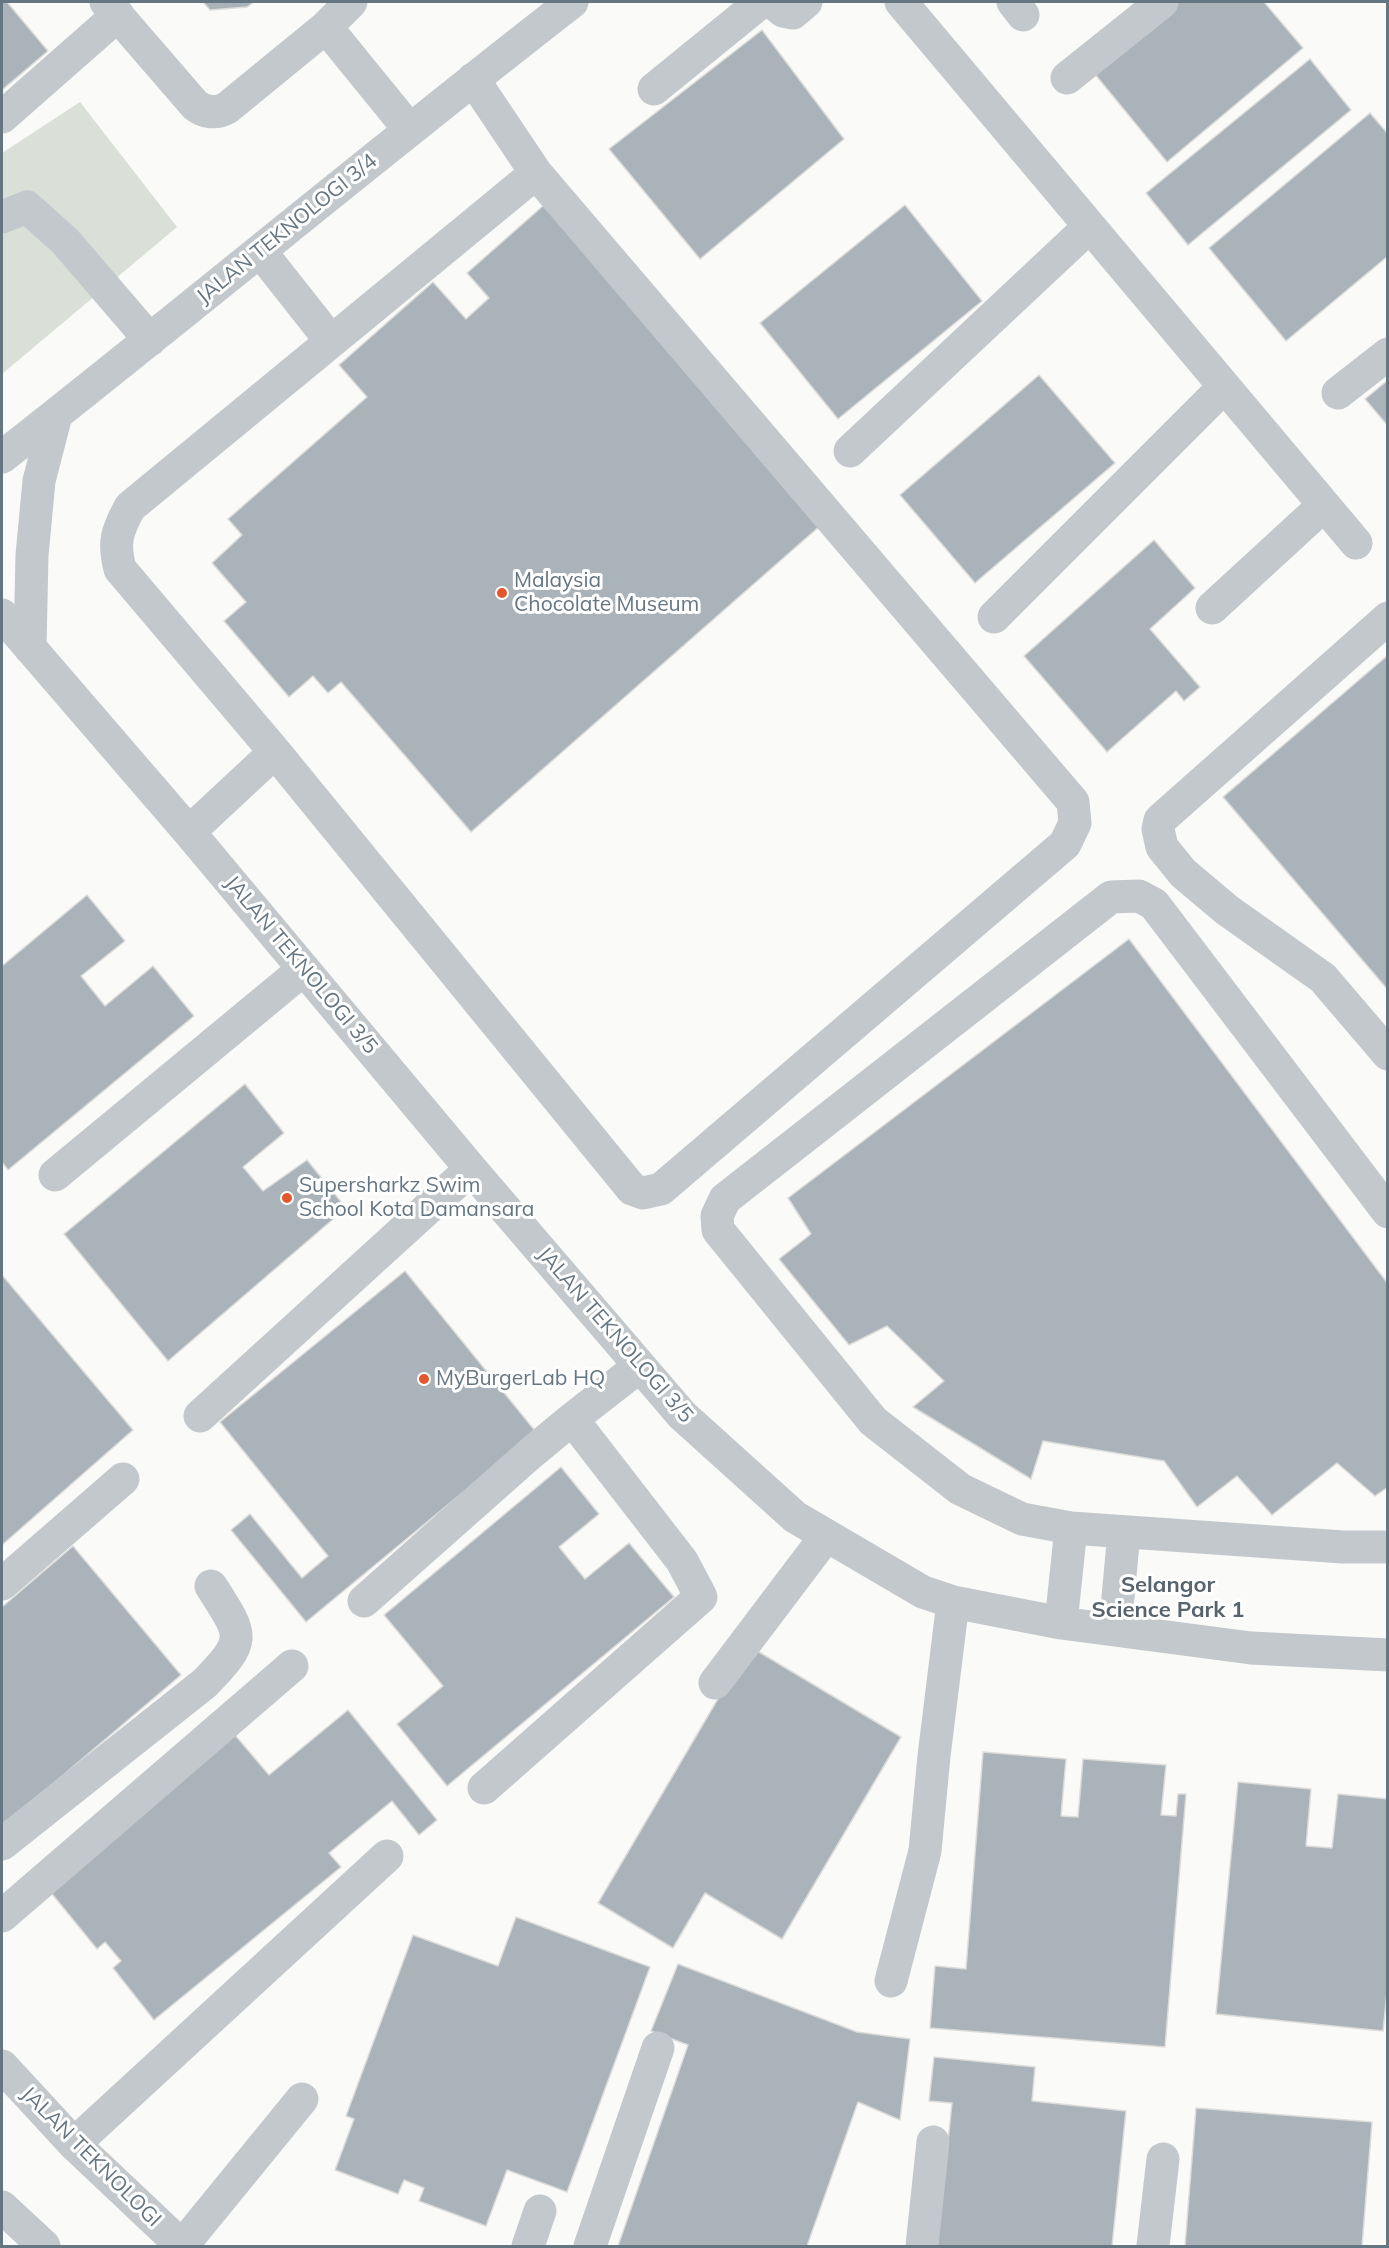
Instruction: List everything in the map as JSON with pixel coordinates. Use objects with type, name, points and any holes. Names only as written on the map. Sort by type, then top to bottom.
[{"type":"street","points":[[2,117],[112,8],[195,105],[202,110],[219,112],[227,108],[326,27],[351,2]]},
{"type":"street","name":"JALAN TEKNOLOGI 3/4","points":[[2,457],[409,129],[572,2]]},
{"type":"street","points":[[654,89],[761,2]]},
{"type":"street","points":[[772,2],[783,11],[793,13],[806,2]]},
{"type":"street","points":[[901,2],[1356,543]]},
{"type":"street","points":[[1067,78],[1162,2]]},
{"type":"street","points":[[326,27],[409,129]]},
{"type":"street","points":[[473,79],[536,173],[1073,802],[1075,823],[1065,844],[660,1189],[643,1193],[632,1189],[275,752],[120,569],[116,553],[118,530],[130,507],[536,173]]},
{"type":"street","points":[[2,217],[27,207],[65,241],[150,340]]},
{"type":"street","points":[[850,451],[1089,227]]},
{"type":"street","points":[[260,251],[331,341]]},
{"type":"street","points":[[1338,393],[1388,354]]},
{"type":"street","points":[[994,617],[1224,387]]},
{"type":"street","points":[[11,633],[32,555],[39,482],[56,415]]},
{"type":"street","points":[[1212,608],[1323,506]]},
{"type":"street","points":[[1388,618],[1160,820],[1158,829],[1162,847],[1183,873],[1227,910],[1323,978],[1388,1054]]},
{"type":"street","name":"JALAN TEKNOLOGI 3/5","points":[[11,633],[189,832],[471,1169],[682,1415],[795,1517],[923,1592],[953,1602],[1061,1623],[1251,1648],[1388,1655]]},
{"type":"street","points":[[189,832],[275,752]]},
{"type":"street","points":[[1388,1212],[1154,904],[1139,896],[1111,897],[725,1199],[717,1216],[718,1230],[873,1422],[960,1489],[1023,1519],[1071,1528],[1342,1547],[1388,1547]]},
{"type":"street","points":[[55,1175],[304,969]]},
{"type":"street","points":[[200,1416],[471,1169]]},
{"type":"street","points":[[364,1601],[531,1453],[640,1366]]},
{"type":"street","points":[[484,1788],[701,1597],[682,1561],[572,1419]]},
{"type":"street","points":[[2,1584],[123,1479]]},
{"type":"street","points":[[1061,1623],[1071,1528]]},
{"type":"street","points":[[1115,1630],[1124,1532]]},
{"type":"street","points":[[715,1683],[826,1536]]},
{"type":"street","points":[[2,1844],[205,1683],[231,1656],[237,1639],[234,1622],[211,1586]]},
{"type":"street","points":[[891,1981],[925,1851],[953,1602]]},
{"type":"street","points":[[2,1916],[292,1666]]},
{"type":"street","points":[[74,2144],[387,1856]]},
{"type":"street","points":[[590,2247],[658,2048]]},
{"type":"street","name":"JALAN TEKNOLOGI","points":[[2,2066],[74,2144],[182,2247]]},
{"type":"street","points":[[182,2247],[302,2099]]},
{"type":"street","points":[[922,2247],[933,2142]]},
{"type":"street","points":[[1153,2247],[1163,2159]]},
{"type":"street","points":[[2,2207],[44,2247]]},
{"type":"street","points":[[528,2247],[540,2211]]},
{"type":"shaded area","points":[[80,102],[177,227],[2,374],[2,153]]},
{"type":"building","points":[[2,2],[7,2],[48,51],[2,90]]},
{"type":"building","points":[[203,2],[254,2],[247,7],[210,10]]},
{"type":"building","points":[[1179,2],[1264,2],[1303,48],[1167,162],[1094,73]]},
{"type":"building","points":[[762,30],[844,139],[700,259],[609,149]]},
{"type":"building","points":[[1310,59],[1351,110],[1188,245],[1146,193]]},
{"type":"building","points":[[1370,113],[1388,134],[1388,256],[1286,341],[1209,248]]},
{"type":"building","points":[[544,205],[821,525],[471,832],[341,682],[328,693],[313,676],[289,697],[224,621],[246,602],[212,563],[242,535],[228,519],[367,397],[339,365],[433,282],[466,319],[489,298],[467,273]]},
{"type":"building","points":[[905,205],[982,301],[838,419],[760,323]]},
{"type":"building","points":[[1039,375],[1115,463],[975,583],[900,495]]},
{"type":"building","points":[[1388,380],[1388,426],[1365,399]]},
{"type":"building","points":[[1154,540],[1195,588],[1150,629],[1200,687],[1184,701],[1176,691],[1107,752],[1024,656]]},
{"type":"building","points":[[1388,655],[1388,990],[1223,797]]},
{"type":"building","points":[[87,895],[125,941],[81,976],[105,1006],[153,966],[194,1016],[8,1170],[2,1162],[2,966]]},
{"type":"building","points":[[1129,939],[1388,1284],[1388,1487],[1375,1496],[1337,1463],[1272,1515],[1237,1476],[1197,1507],[1164,1461],[1043,1441],[1031,1479],[913,1407],[944,1381],[887,1326],[849,1345],[779,1259],[811,1234],[788,1198]]},
{"type":"building","points":[[245,1084],[284,1133],[243,1167],[263,1191],[307,1160],[346,1208],[168,1361],[64,1234]]},
{"type":"building","points":[[405,1271],[536,1432],[306,1622],[231,1530],[250,1514],[302,1578],[328,1556],[220,1422]]},
{"type":"building","points":[[2,1275],[133,1430],[2,1545]]},
{"type":"building","points":[[561,1467],[599,1514],[559,1547],[585,1579],[629,1543],[674,1597],[447,1786],[397,1724],[443,1686],[384,1615]]},
{"type":"building","points":[[73,1546],[181,1675],[2,1827],[2,1607]]},
{"type":"building","points":[[749,1646],[901,1737],[782,1939],[705,1893],[673,1948],[598,1903]]},
{"type":"building","points":[[348,1710],[437,1820],[419,1835],[392,1801],[329,1853],[341,1867],[154,2020],[113,1968],[121,1961],[105,1942],[97,1949],[48,1889],[235,1735],[269,1775]]},
{"type":"building","points":[[983,1752],[1066,1759],[1061,1816],[1078,1817],[1083,1759],[1166,1765],[1161,1815],[1176,1816],[1178,1794],[1186,1794],[1165,2047],[930,2028],[935,1966],[966,1969]]},
{"type":"building","points":[[1238,1782],[1311,1789],[1306,1846],[1332,1848],[1338,1794],[1388,1799],[1388,1982],[1383,2031],[1216,2014]]},
{"type":"building","points":[[516,1917],[650,1967],[567,2192],[507,2170],[486,2226],[419,2201],[424,2188],[404,2180],[398,2194],[335,2170],[354,2119],[346,2116],[413,1935],[498,1966]]},
{"type":"building","points":[[678,1964],[857,2032],[910,2039],[900,2120],[858,2102],[807,2246],[618,2246],[688,2045],[651,2031]]},
{"type":"building","points":[[934,2057],[1035,2067],[1032,2101],[1126,2111],[1112,2246],[937,2246],[952,2103],[929,2101]]},
{"type":"building","points":[[1196,2108],[1372,2122],[1362,2246],[1185,2246]]},
{"type":"place","name":"Malaysia Chocolate Museum","points":[[502,593]]},
{"type":"place","name":"Supersharkz Swim School Kota Damansara","points":[[287,1198]]},
{"type":"place","name":"MyBurgerLab HQ","points":[[424,1379]]},
{"type":"district","name":"Selangor Science Park 1","points":[[1168,1598]]}]
